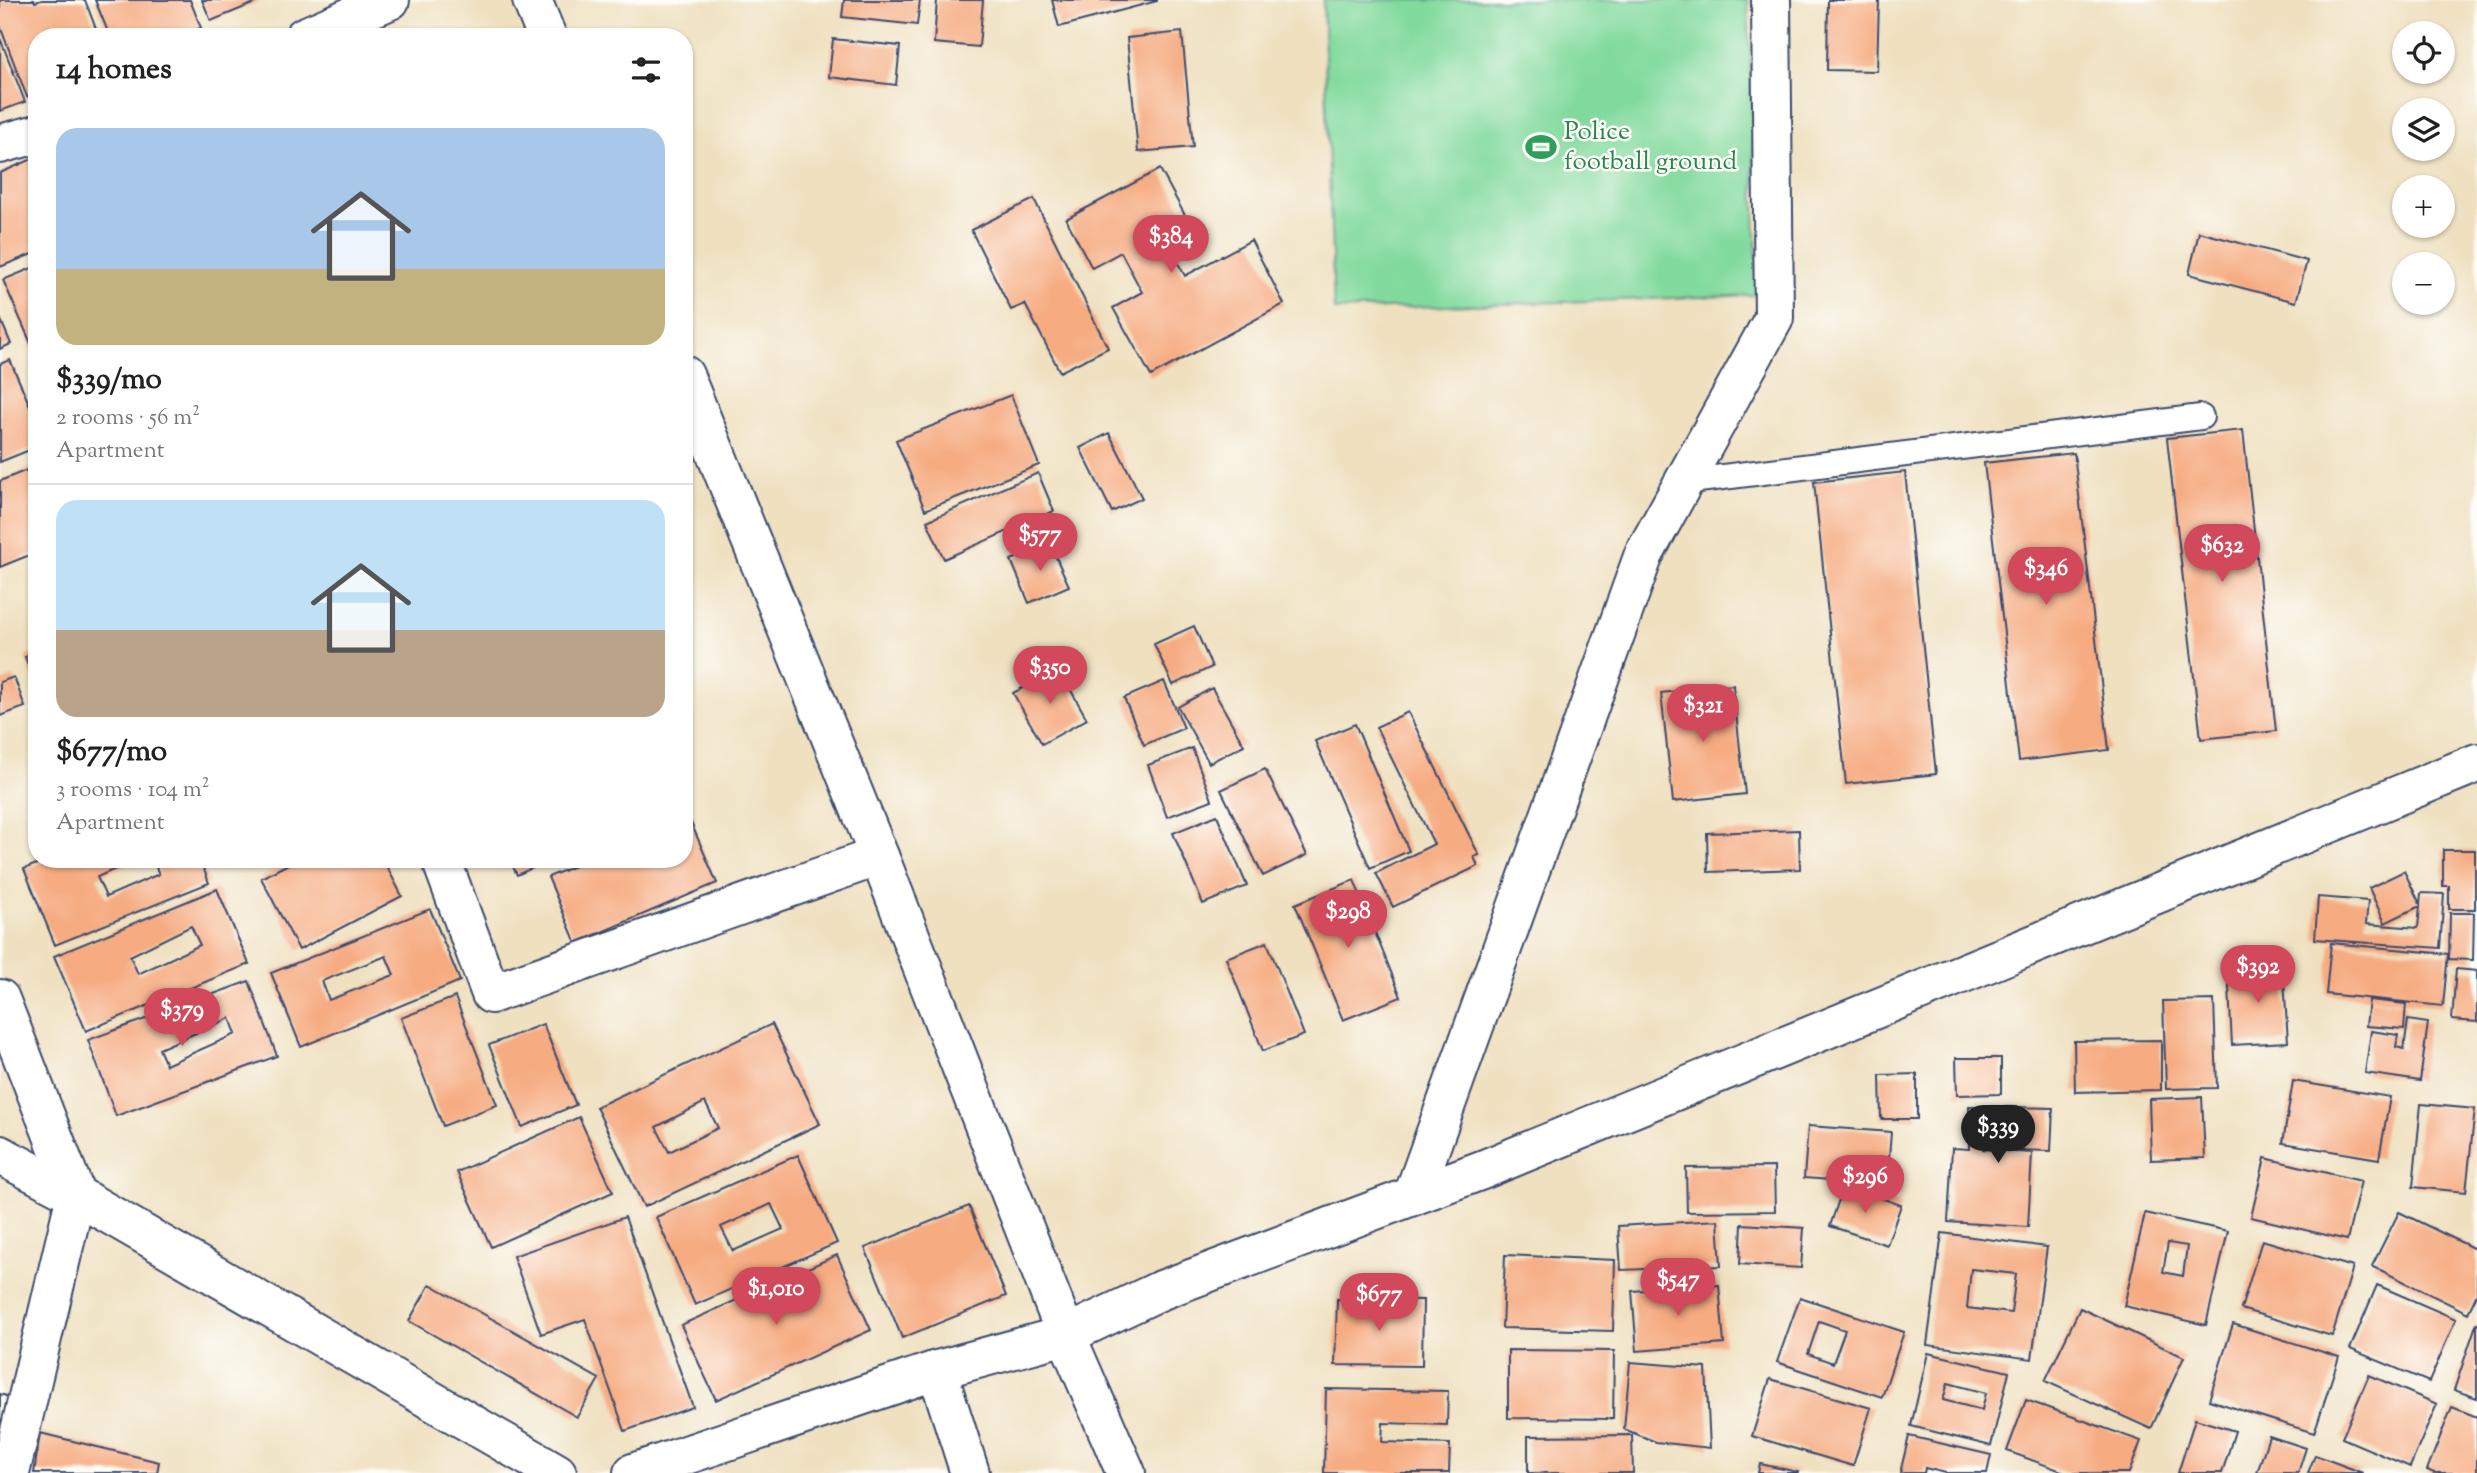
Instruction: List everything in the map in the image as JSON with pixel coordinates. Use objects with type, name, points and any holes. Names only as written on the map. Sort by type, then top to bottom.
[{"type":"main road","points":[[325,28],[390,0]]},
{"type":"main road","points":[[532,0],[543,28]]},
{"type":"main road","points":[[1413,1196],[1643,554],[1774,318],[1771,0]]},
{"type":"main road","points":[[0,144],[28,136]]},
{"type":"main road","points":[[693,397],[879,856],[1066,1335],[1126,1473]]},
{"type":"main road","points":[[634,1473],[937,1370],[1066,1335],[1159,1292],[1413,1196],[2477,763]]},
{"type":"main road","points":[[444,868],[491,994],[879,856]]},
{"type":"main road","points":[[0,999],[76,1195],[10,1473]]},
{"type":"main road","points":[[0,1155],[76,1195],[557,1473]]},
{"type":"main road","points":[[937,1370],[970,1473]]},
{"type":"lane","points":[[1683,482],[2201,417]]},
{"type":"green space","name":"Police football ground","points":[[1323,0],[1748,0],[1758,295],[1334,310]]},
{"type":"building","points":[[0,0],[85,0],[96,28],[28,28],[27,97],[0,26]]},
{"type":"building","points":[[95,0],[190,0],[201,28],[106,28]]},
{"type":"building","points":[[202,0],[262,0],[211,21]]},
{"type":"building","points":[[844,0],[920,0],[917,25],[842,17]]},
{"type":"building","points":[[937,0],[983,0],[979,47],[934,43]]},
{"type":"building","points":[[1052,0],[1157,0],[1157,1],[1059,27]]},
{"type":"building","points":[[1828,0],[1879,0],[1877,71],[1827,70]]},
{"type":"building","points":[[1182,32],[1193,147],[1138,152],[1127,38]]},
{"type":"building","points":[[0,38],[25,102],[0,111]]},
{"type":"building","points":[[833,39],[900,46],[896,85],[829,77]]},
{"type":"building","points":[[28,161],[28,256],[0,267],[0,173]]},
{"type":"building","points":[[1160,169],[1187,219],[1162,233],[1185,276],[1251,240],[1284,304],[1151,376],[1113,308],[1142,292],[1121,252],[1092,268],[1066,219]]},
{"type":"building","points":[[1034,199],[1108,348],[1060,372],[1025,304],[1011,310],[971,230]]},
{"type":"building","points":[[2199,232],[2307,261],[2296,302],[2189,274]]},
{"type":"building","points":[[28,270],[28,337],[3,280]]},
{"type":"building","points":[[0,318],[11,344],[0,349]]},
{"type":"building","points":[[10,360],[28,401],[28,451],[0,462],[0,364]]},
{"type":"building","points":[[1011,395],[1039,465],[925,510],[896,440]]},
{"type":"building","points":[[2243,430],[2276,731],[2201,739],[2167,438]]},
{"type":"building","points":[[1109,433],[1142,498],[1112,512],[1080,448]]},
{"type":"building","points":[[2074,453],[2109,750],[2019,761],[1984,463]]},
{"type":"building","points":[[28,470],[28,556],[0,567],[0,481]]},
{"type":"building","points":[[1905,472],[1936,774],[1846,784],[1814,482]]},
{"type":"building","points":[[1038,473],[1054,511],[944,559],[927,521]]},
{"type":"building","points":[[1050,544],[1069,586],[1029,603],[1011,560]]},
{"type":"building","points":[[1194,626],[1212,667],[1173,685],[1154,644]]},
{"type":"building","points":[[1059,669],[1087,719],[1042,744],[1013,693]]},
{"type":"building","points":[[14,677],[25,707],[0,716],[0,682]]},
{"type":"building","points":[[1164,681],[1184,728],[1144,745],[1124,698]]},
{"type":"building","points":[[1733,685],[1745,794],[1673,802],[1661,693]]},
{"type":"building","points":[[1212,688],[1244,745],[1209,763],[1178,707]]},
{"type":"building","points":[[1408,712],[1479,855],[1474,857],[1478,866],[1393,907],[1376,873],[1434,844],[1376,727]]},
{"type":"building","points":[[1355,724],[1409,851],[1370,868],[1315,741]]},
{"type":"building","points":[[1192,748],[1212,800],[1167,817],[1148,765]]},
{"type":"building","points":[[1265,769],[1307,855],[1263,876],[1221,790]]},
{"type":"building","points":[[1217,815],[1247,886],[1203,904],[1173,833]]},
{"type":"building","points":[[693,827],[717,883],[576,943],[548,877],[570,868],[693,868]]},
{"type":"building","points":[[1799,830],[1800,869],[1708,872],[1707,833]]},
{"type":"building","points":[[2443,850],[2475,850],[2475,909],[2449,909],[2449,886],[2443,886]]},
{"type":"building","points":[[118,868],[97,877],[106,897],[159,874],[156,868],[203,868],[209,883],[55,945],[24,869]]},
{"type":"building","points":[[280,868],[388,868],[402,896],[299,950],[261,878]]},
{"type":"building","points":[[514,868],[532,868],[517,875]]},
{"type":"building","points":[[2404,871],[2420,904],[2421,893],[2444,894],[2440,948],[2315,939],[2318,897],[2368,901],[2366,924],[2418,928],[2420,906],[2385,923],[2369,888]]},
{"type":"building","points":[[1354,880],[1401,997],[1343,1020],[1295,904]]},
{"type":"building","points":[[217,889],[249,964],[86,1031],[54,956]],"holes":[[[191,926],[200,945],[138,974],[130,956]]]},
{"type":"building","points":[[430,909],[460,981],[301,1047],[271,973]],"holes":[[[386,956],[394,975],[329,1000],[322,981]]]},
{"type":"building","points":[[2450,913],[2474,913],[2473,960],[2449,959]]},
{"type":"building","points":[[1267,942],[1304,1035],[1263,1051],[1226,958]]},
{"type":"building","points":[[2331,943],[2448,954],[2443,1006],[2326,994]]},
{"type":"building","points":[[2283,964],[2288,1042],[2232,1045],[2228,967]]},
{"type":"building","points":[[2456,969],[2477,971],[2477,1022],[2452,1020]]},
{"type":"building","points":[[249,981],[277,1056],[116,1116],[88,1040]],"holes":[[[230,1018],[236,1034],[166,1065],[159,1049]]]},
{"type":"building","points":[[455,997],[497,1105],[443,1126],[401,1018]]},
{"type":"building","points":[[2214,1000],[2217,1088],[2166,1089],[2163,1001]]},
{"type":"building","points":[[2369,1000],[2406,1004],[2404,1029],[2366,1026]]},
{"type":"building","points":[[2408,1020],[2428,1023],[2420,1081],[2365,1073],[2371,1031],[2398,1035],[2396,1047],[2404,1049]]},
{"type":"building","points":[[543,1024],[576,1105],[522,1127],[489,1045]]},
{"type":"building","points":[[772,1024],[820,1124],[644,1207],[596,1107]],"holes":[[[705,1102],[718,1128],[669,1152],[656,1127]]]},
{"type":"building","points":[[2161,1040],[2161,1090],[2075,1092],[2074,1041]]},
{"type":"building","points":[[1956,1058],[2001,1058],[2001,1094],[1957,1095]]},
{"type":"building","points":[[1917,1074],[1917,1119],[1881,1119],[1880,1075]]},
{"type":"building","points":[[2293,1081],[2390,1097],[2379,1159],[2283,1143]]},
{"type":"building","points":[[2202,1097],[2205,1158],[2151,1160],[2149,1099]]},
{"type":"building","points":[[2421,1104],[2475,1109],[2466,1192],[2413,1187]]},
{"type":"building","points":[[1969,1106],[2053,1108],[2051,1151],[1982,1149],[2032,1153],[2028,1227],[1948,1222],[1952,1148],[1969,1149]]},
{"type":"building","points":[[579,1117],[613,1192],[491,1247],[457,1172]]},
{"type":"building","points":[[1808,1126],[1891,1132],[1887,1184],[1804,1178]]},
{"type":"building","points":[[798,1155],[837,1243],[695,1305],[656,1217]],"holes":[[[771,1204],[783,1229],[733,1251],[721,1227]]]},
{"type":"building","points":[[2265,1158],[2361,1181],[2347,1240],[2251,1217]]},
{"type":"building","points":[[1774,1167],[1775,1211],[1687,1212],[1686,1168]]},
{"type":"building","points":[[1844,1185],[1901,1205],[1887,1245],[1830,1226]]},
{"type":"building","points":[[969,1206],[1006,1296],[902,1338],[865,1248]]},
{"type":"building","points":[[2399,1212],[2477,1250],[2477,1294],[2468,1313],[2372,1266]]},
{"type":"building","points":[[2145,1213],[2228,1231],[2206,1325],[2124,1306]],"holes":[[[2168,1243],[2187,1246],[2183,1276],[2163,1272]]]},
{"type":"building","points":[[625,1217],[693,1407],[625,1431],[585,1319],[541,1334],[513,1256]]},
{"type":"building","points":[[1718,1220],[1721,1266],[1621,1270],[1618,1226]]},
{"type":"building","points":[[1742,1224],[1804,1228],[1801,1268],[1740,1264]]},
{"type":"building","points":[[1942,1233],[2047,1247],[2032,1359],[1927,1345]],"holes":[[[1971,1269],[2016,1274],[2011,1313],[1967,1308]]]},
{"type":"building","points":[[2262,1240],[2353,1267],[2332,1336],[2241,1309]]},
{"type":"building","points":[[837,1255],[871,1330],[716,1400],[681,1325]]},
{"type":"building","points":[[1505,1255],[1615,1260],[1613,1331],[1502,1328]]},
{"type":"building","points":[[430,1284],[599,1379],[577,1417],[409,1321]]},
{"type":"building","points":[[1719,1285],[1724,1344],[1637,1351],[1632,1291]]},
{"type":"building","points":[[2377,1285],[2456,1319],[2429,1382],[2350,1349]]},
{"type":"building","points":[[1800,1297],[1904,1332],[1882,1397],[1777,1362]],"holes":[[[1819,1321],[1845,1330],[1833,1363],[1808,1354]]]},
{"type":"building","points":[[1337,1299],[1423,1300],[1422,1366],[1335,1365]]},
{"type":"building","points":[[2080,1308],[2184,1357],[2151,1429],[2045,1381]]},
{"type":"building","points":[[2477,1322],[2477,1398],[2454,1390]]},
{"type":"building","points":[[2233,1324],[2339,1357],[2314,1433],[2209,1400]]},
{"type":"building","points":[[1508,1350],[1614,1351],[1613,1419],[1508,1418]]},
{"type":"building","points":[[1928,1353],[2009,1372],[1991,1446],[1911,1426]],"holes":[[[1948,1383],[1986,1393],[1982,1410],[1943,1400]]]},
{"type":"building","points":[[1630,1362],[1706,1368],[1710,1448],[1656,1442],[1624,1429]]},
{"type":"building","points":[[2369,1375],[2437,1404],[2410,1467],[2342,1438]]},
{"type":"building","points":[[1770,1379],[1871,1408],[1853,1466],[1752,1436]]},
{"type":"building","points":[[1326,1389],[1448,1391],[1447,1425],[1383,1423],[1382,1442],[1450,1444],[1449,1473],[1324,1473]]},
{"type":"building","points":[[0,1394],[19,1400],[0,1461]]},
{"type":"building","points":[[2026,1400],[2141,1441],[2129,1473],[2067,1473],[2007,1451]]},
{"type":"building","points":[[2452,1407],[2477,1417],[2477,1473],[2434,1473],[2427,1470]]},
{"type":"building","points":[[2195,1419],[2235,1431],[2222,1473],[2178,1473]]},
{"type":"building","points":[[40,1433],[159,1462],[157,1473],[34,1473]]},
{"type":"building","points":[[1632,1435],[1633,1473],[1528,1473],[1528,1436]]},
{"type":"building","points":[[1909,1436],[1991,1455],[1987,1473],[1946,1473],[1925,1468],[1924,1473],[1900,1473]]},
{"type":"building","points":[[2269,1436],[2306,1448],[2298,1473],[2257,1473]]},
{"type":"building","points":[[2315,1455],[2363,1473],[2308,1473]]},
{"type":"building","points":[[1760,1464],[1798,1472],[1758,1473]]},
{"type":"place","name":"Police football ground","points":[[1541,147]]}]
